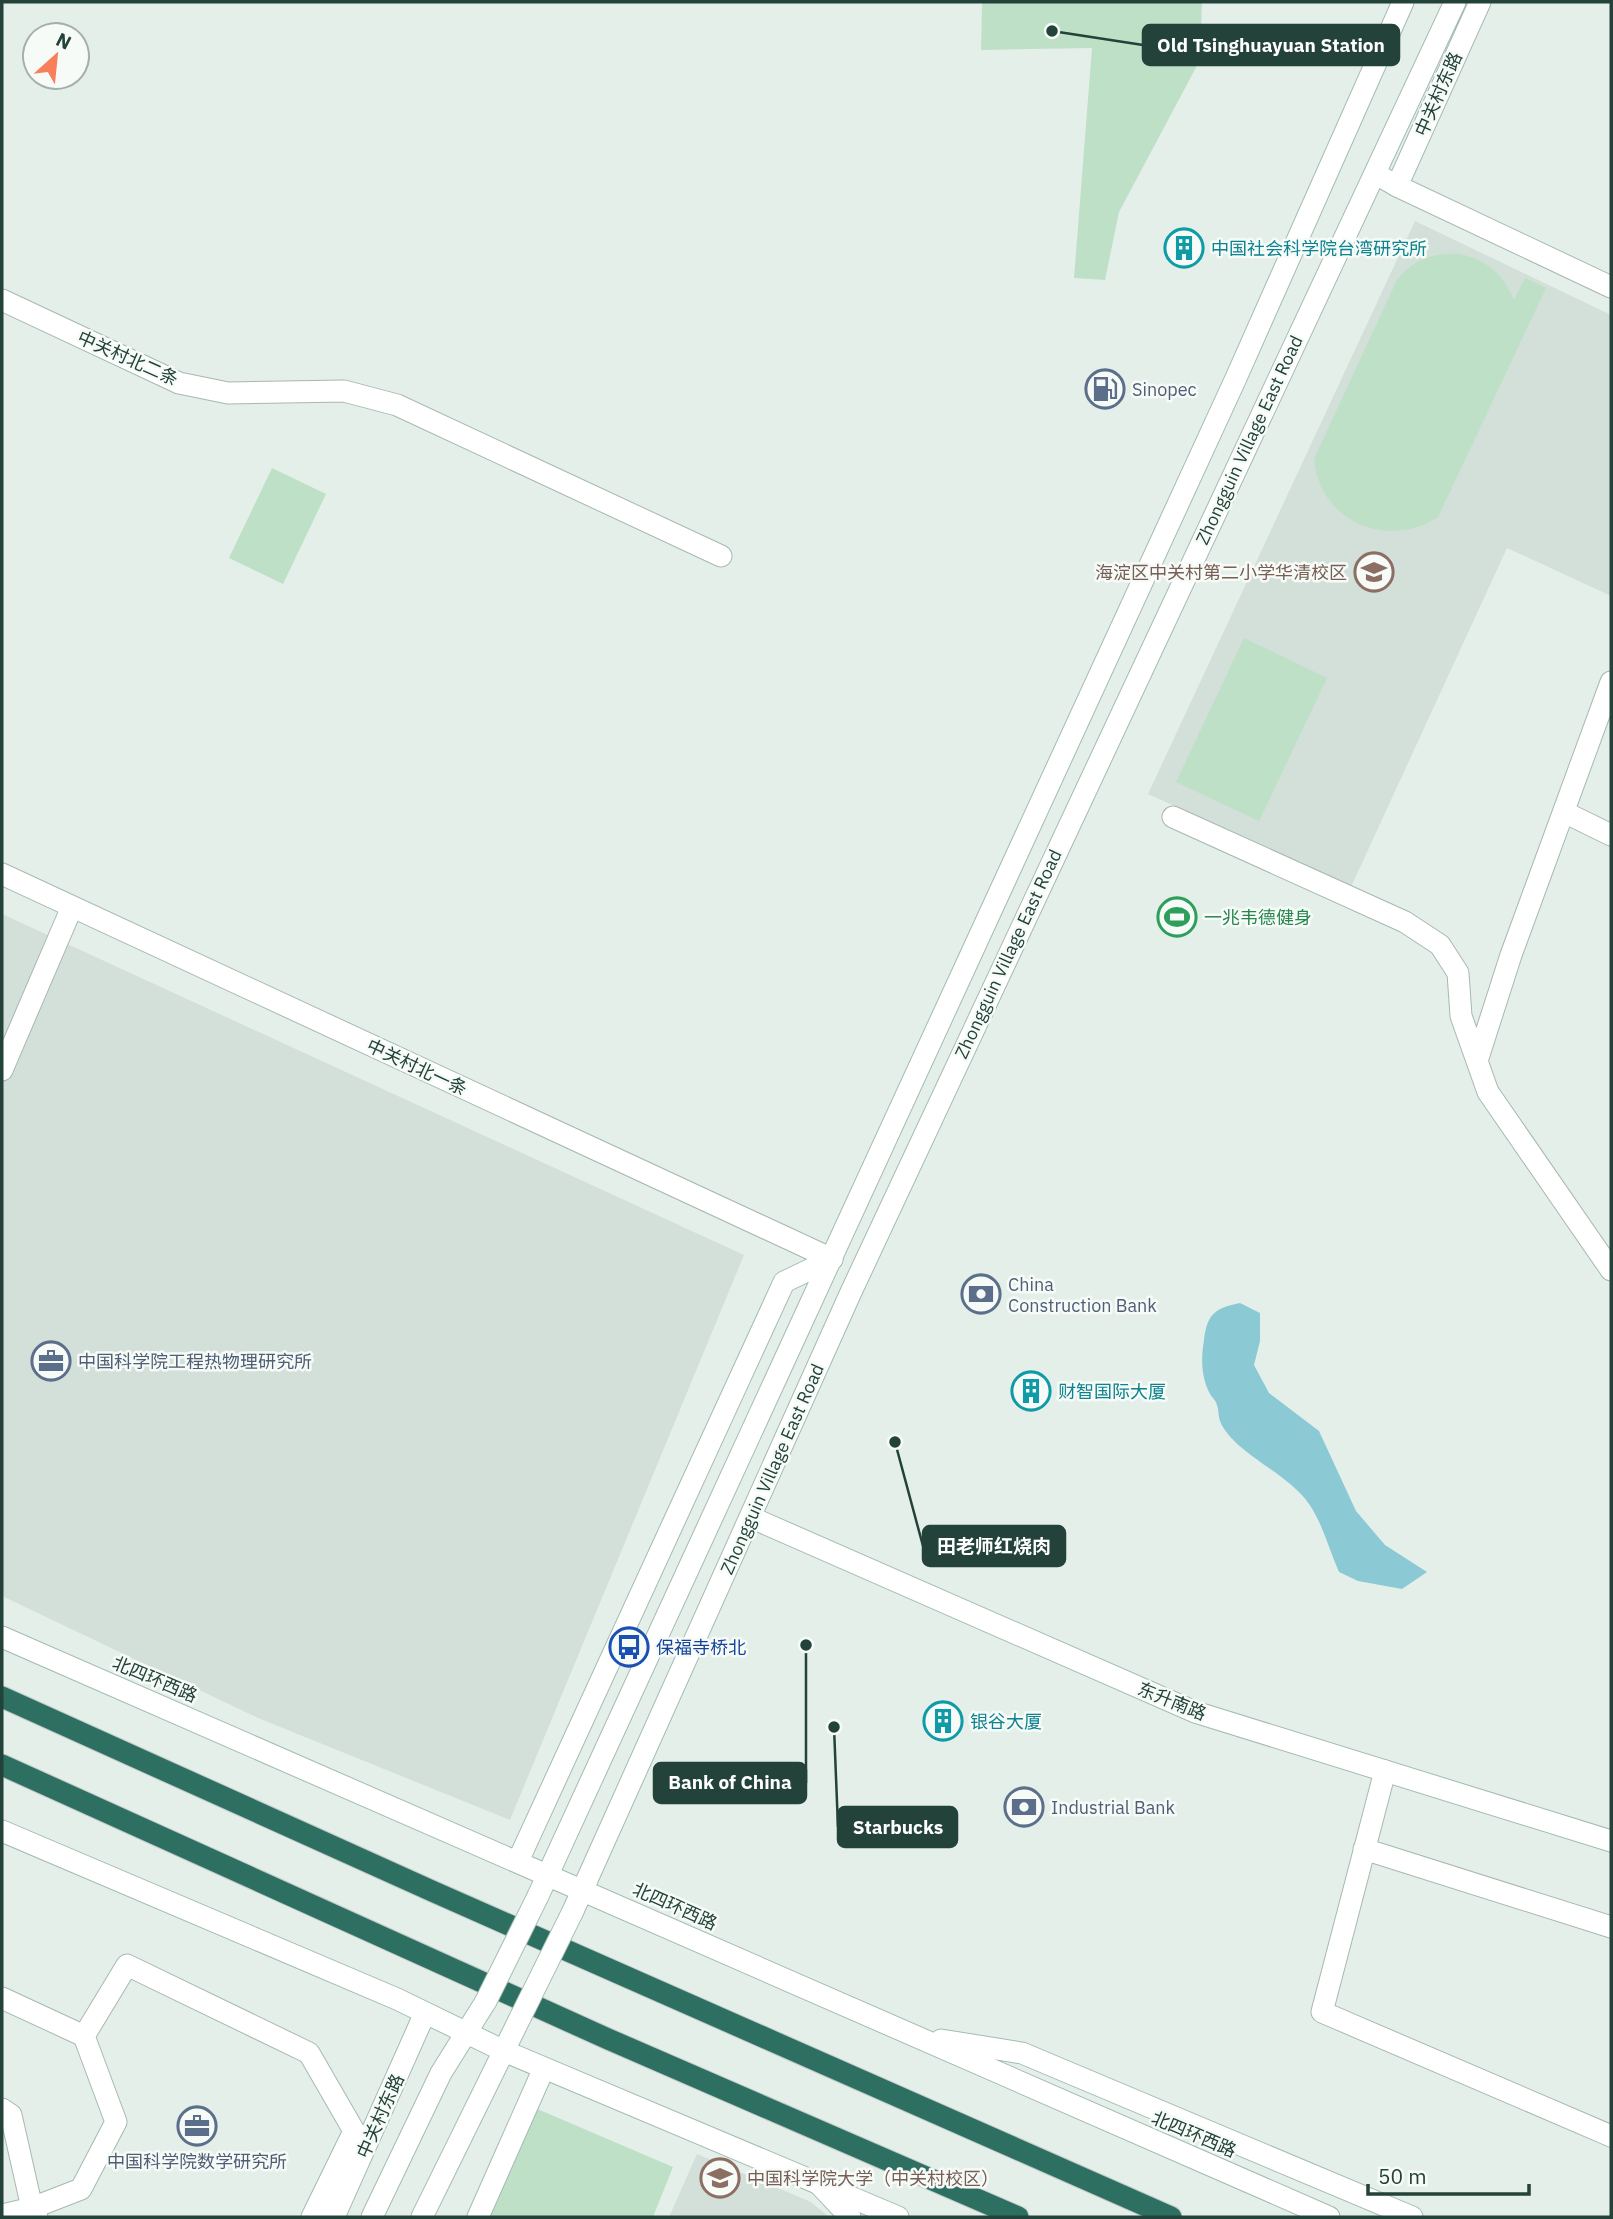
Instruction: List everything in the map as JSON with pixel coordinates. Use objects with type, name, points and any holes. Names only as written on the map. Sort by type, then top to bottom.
[{"type":"highway","points":[[2,1697],[419,1886],[1171,2217]]},
{"type":"highway","points":[[2,1765],[608,2039],[1018,2217]]},
{"type":"street","name":"Zhongguin Village East Road","points":[[467,2034],[549,1874],[1236,378],[1403,2]]},
{"type":"street","name":"Zhongguin Village East Road","points":[[504,2051],[584,1889],[750,1517],[1045,873],[1455,2]]},
{"type":"street","name":"中关村东路","points":[[1396,186],[1480,2]]},
{"type":"street","points":[[1376,174],[1396,186],[1611,287]]},
{"type":"street","name":"中关村北二条","points":[[2,300],[180,383],[228,393],[344,391],[397,405],[721,556]]},
{"type":"street","points":[[1477,1061],[1611,682]]},
{"type":"street","points":[[1564,812],[1611,835]]},
{"type":"street","points":[[1172,817],[1405,922],[1440,945],[1458,973],[1461,1016],[1488,1092],[1611,1270]]},
{"type":"street","name":"中关村北一条","points":[[2,874],[832,1259]]},
{"type":"street","points":[[2,1070],[72,907]]},
{"type":"street","points":[[518,1861],[784,1282],[832,1259]]},
{"type":"street","name":"东升南路","points":[[750,1517],[1195,1712],[1385,1771],[1609,1835]]},
{"type":"street","name":"北四环西路","points":[[2,1637],[584,1889],[906,2034],[1329,2217]]},
{"type":"street","points":[[1385,1771],[1322,2012],[1611,2136]]},
{"type":"street","points":[[2,1831],[397,1999],[504,2051],[898,2217]]},
{"type":"street","points":[[1364,1849],[1611,1927]]},
{"type":"street","points":[[84,2036],[127,1965],[309,2053],[354,2131],[312,2217]]},
{"type":"street","points":[[2,1998],[84,2036],[116,2122],[81,2189],[34,2213],[2,2215]]},
{"type":"street","name":"中关村东路","points":[[334,2217],[425,2013]]},
{"type":"street","points":[[372,2217],[441,2073],[467,2034]]},
{"type":"street","points":[[906,2034],[1022,2053],[1412,2217]]},
{"type":"street","points":[[422,2217],[504,2051]]},
{"type":"street","points":[[478,2217],[544,2068]]},
{"type":"street","points":[[2,2109],[11,2115],[34,2213]]},
{"type":"street","points":[[819,2184],[850,2217]]},
{"type":"shaded area","name":"海淀区中关村第二小学华清校区","points":[[1415,221],[1611,315],[1611,596],[1507,548],[1351,887],[1148,794]]},
{"type":"shaded area","points":[[2,914],[744,1255],[510,1820],[258,1718],[2,1596]]},
{"type":"shaded area","name":"中国科学院大学（中关村校区）","points":[[697,2154],[811,2202],[829,2217],[669,2217]]},
{"type":"green space","points":[[982,2],[1202,2],[1200,60],[1119,212],[1105,280],[1074,278],[1092,48],[981,50]]},
{"type":"green space","points":[[1460,254],[1478,260],[1493,270],[1505,283],[1514,300],[1525,278],[1546,288],[1438,517],[1418,527],[1397,531],[1377,530],[1358,524],[1328,499],[1319,480],[1314,459],[1397,280],[1410,267],[1425,258]]},
{"type":"green space","points":[[272,468],[326,494],[283,584],[229,558]]},
{"type":"green space","points":[[1244,638],[1327,678],[1259,821],[1176,782]]},
{"type":"green space","points":[[535,2108],[673,2167],[653,2217],[484,2217]]},
{"type":"water","points":[[1240,1303],[1260,1313],[1260,1341],[1254,1365],[1269,1393],[1319,1431],[1356,1511],[1385,1545],[1427,1572],[1402,1589],[1358,1581],[1339,1572],[1309,1504],[1288,1482],[1248,1453],[1226,1432],[1216,1403],[1206,1386],[1202,1353],[1210,1318],[1224,1307]]},
{"type":"place","name":"Old Tsinghuayuan Station","points":[[1052,31]]},
{"type":"place","name":"中国社会科学院台湾研究所","points":[[1184,248]]},
{"type":"place","name":"Sinopec","points":[[1105,389]]},
{"type":"place","name":"海淀区中关村第二小学华清校区","points":[[1374,572]]},
{"type":"place","name":"一兆韦德健身","points":[[1177,917]]},
{"type":"place","name":"China Construction Bank","points":[[981,1294]]},
{"type":"place","name":"中国科学院工程热物理研究所","points":[[51,1361]]},
{"type":"place","name":"财智国际大厦","points":[[1031,1391]]},
{"type":"place","name":"田老师红烧肉","points":[[895,1442]]},
{"type":"place","name":"Bank of China","points":[[806,1645]]},
{"type":"place","name":"保福寺桥北","points":[[629,1647]]},
{"type":"place","name":"银谷大厦","points":[[943,1721]]},
{"type":"place","name":"Starbucks","points":[[834,1727]]},
{"type":"place","name":"Industrial Bank","points":[[1024,1807]]},
{"type":"place","name":"中国科学院数学研究所","points":[[197,2126]]},
{"type":"place","name":"中国科学院大学（中关村校区）","points":[[720,2178]]}]
